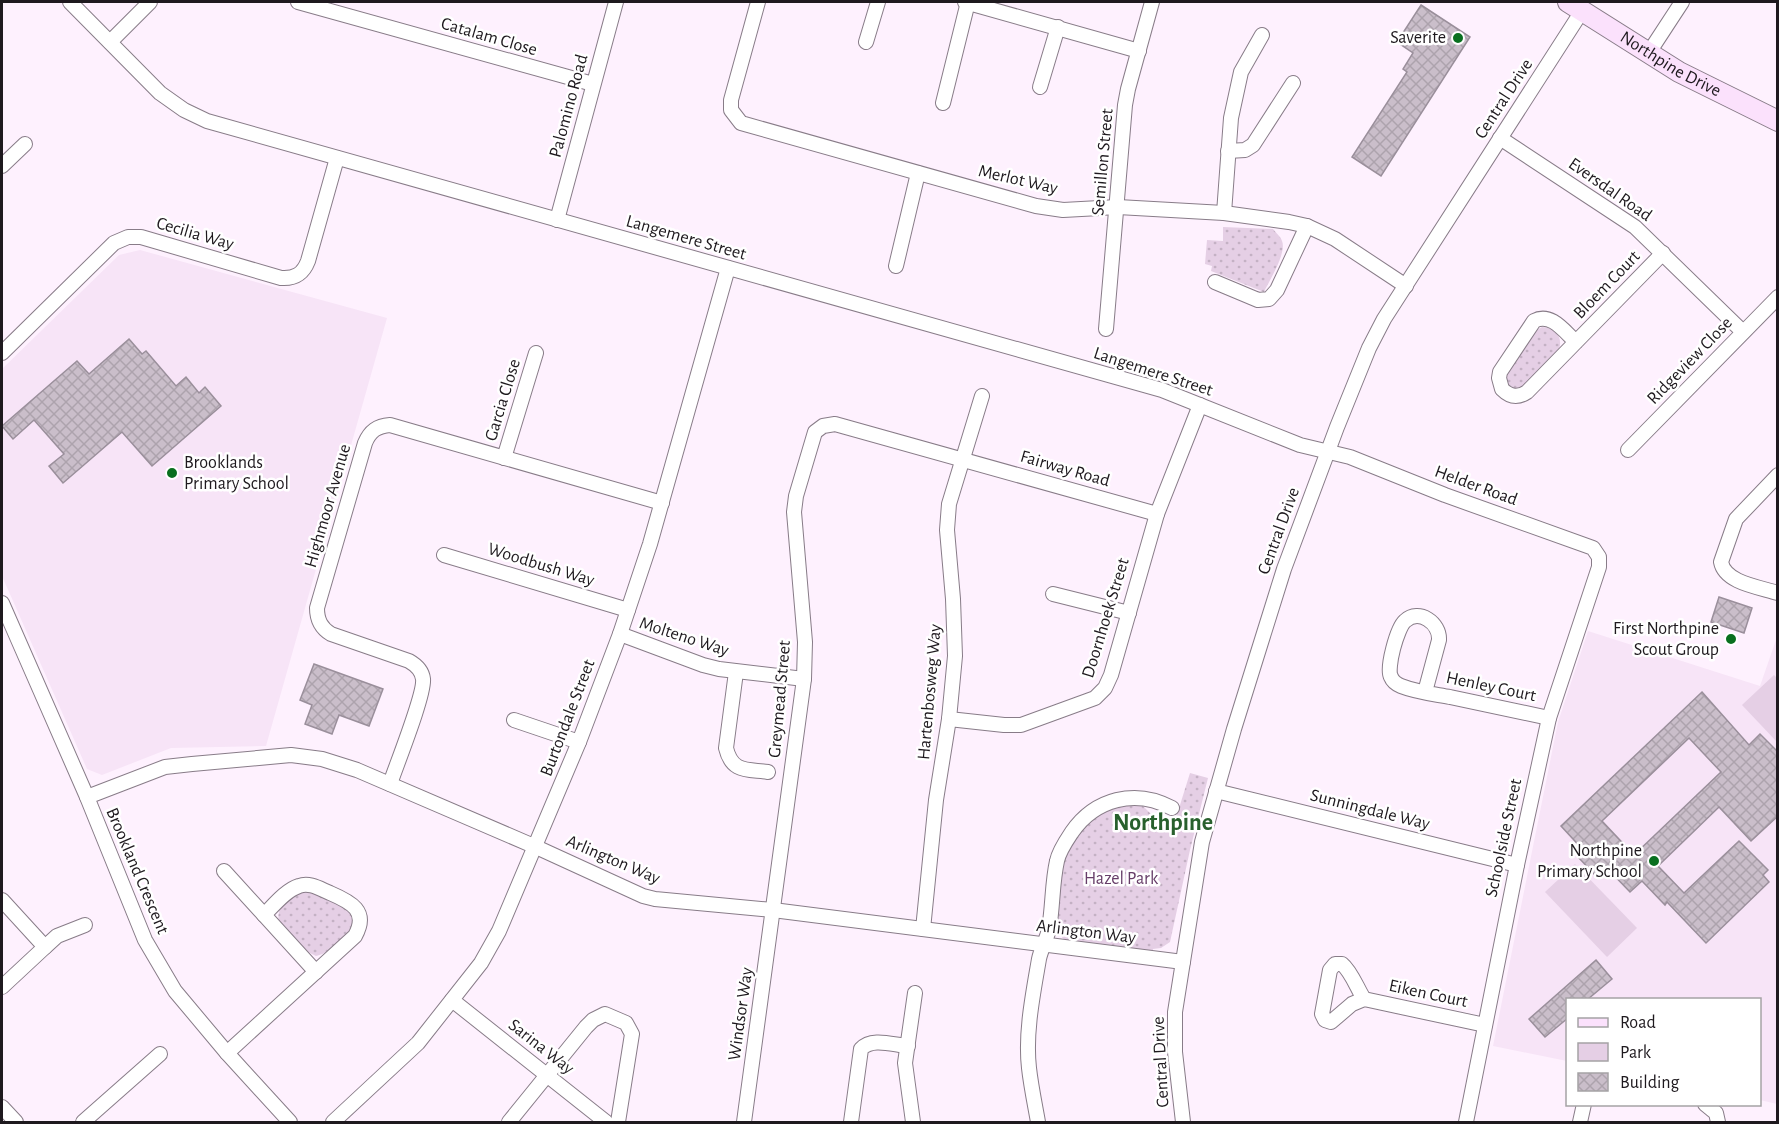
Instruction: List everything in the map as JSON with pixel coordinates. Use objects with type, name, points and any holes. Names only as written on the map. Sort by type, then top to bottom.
[{"type":"street","name":"Langemere Street","points":[[70,2],[160,93],[195,116],[1162,390],[1300,445],[1327,452]]},
{"type":"street","points":[[110,42],[150,2]]},
{"type":"street","name":"Catalam Close","points":[[304,2],[593,84]]},
{"type":"street","name":"Palomino Road","points":[[557,220],[616,2]]},
{"type":"street","name":"Merlot Way","points":[[758,2],[730,100],[731,110],[737,119],[746,125],[1050,208],[1077,210],[1118,207],[1224,213],[1307,226],[1335,239],[1406,286]]},
{"type":"street","points":[[866,42],[878,2]]},
{"type":"street","points":[[943,103],[967,2],[1139,51]]},
{"type":"street","name":"Semillon Street","points":[[1106,329],[1125,105],[1152,2]]},
{"type":"street","points":[[1648,54],[1682,2]]},
{"type":"street","name":"Northpine Drive","points":[[1575,6],[1648,54],[1719,94],[1778,121]]},
{"type":"street","name":"Central Drive","points":[[1183,1122],[1174,1052],[1175,1012],[1203,842],[1216,791],[1284,569],[1327,452],[1369,348],[1500,138],[1575,6]]},
{"type":"street","points":[[1040,87],[1058,27]]},
{"type":"street","points":[[1224,213],[1231,118],[1241,72],[1262,35]]},
{"type":"street","points":[[1228,151],[1245,150],[1253,145],[1293,83]]},
{"type":"street","name":"Eversdal Road","points":[[1500,138],[1620,215],[1663,253],[1743,332]]},
{"type":"street","points":[[2,166],[25,144]]},
{"type":"street","name":"Cecilia Way","points":[[2,353],[114,243],[128,237],[141,237],[281,278],[287,279],[298,275],[308,261],[337,158]]},
{"type":"street","points":[[896,266],[918,173]]},
{"type":"street","points":[[1215,282],[1258,300],[1269,299],[1277,290],[1307,226]]},
{"type":"street","name":"Bloem Court","points":[[1576,342],[1550,319],[1542,318],[1534,321],[1500,372],[1502,389],[1511,396],[1527,392],[1576,342],[1663,253]]},
{"type":"street","name":"Burtondale Street","points":[[333,1122],[404,1058],[430,1029],[481,963],[493,943],[536,847],[620,634],[662,503],[728,268]]},
{"type":"street","name":"Ridgeview Close","points":[[1628,450],[1778,297]]},
{"type":"street","name":"Garcia Close","points":[[504,458],[536,353]]},
{"type":"street","points":[[962,459],[982,396]]},
{"type":"street","name":"Doornhoek Street","points":[[949,719],[1020,725],[1101,694],[1108,682],[1157,514],[1200,405]]},
{"type":"street","name":"Fairway Road","points":[[823,426],[835,424],[1157,514]]},
{"type":"street","name":"Highmoor Avenue","points":[[390,784],[422,692],[422,675],[419,669],[409,661],[331,634],[322,627],[317,615],[317,608],[368,437],[378,428],[390,426],[662,503]]},
{"type":"street","name":"Greymead Street","points":[[773,910],[804,679],[805,642],[794,512],[812,437],[823,426]]},
{"type":"street","name":"Helder Road","points":[[1327,452],[1350,457],[1445,495],[1586,544],[1596,552],[1599,567]]},
{"type":"street","name":"Hartenbosweg Way","points":[[923,929],[936,800],[949,719],[955,656],[955,626],[947,536],[948,514],[962,459]]},
{"type":"street","points":[[1778,475],[1740,513],[1733,525],[1721,562],[1729,576],[1778,592]]},
{"type":"street","name":"Woodbush Way","points":[[444,555],[628,610]]},
{"type":"street","name":"Schoolside Street","points":[[1466,1122],[1517,864],[1549,718],[1599,567]]},
{"type":"street","points":[[1053,594],[1129,613]]},
{"type":"street","name":"Brookland Crescent","points":[[2,603],[6,624],[87,797],[151,950],[175,991],[227,1053],[290,1122]]},
{"type":"street","name":"Henley Court","points":[[1425,692],[1440,632],[1436,625],[1428,620],[1413,617],[1405,621],[1400,629],[1389,665],[1389,674],[1394,682],[1402,687],[1425,692],[1549,718]]},
{"type":"street","name":"Molteno Way","points":[[620,634],[703,665],[736,672],[804,679]]},
{"type":"street","name":"Molteno Way","points":[[736,672],[726,748],[728,755],[737,767],[768,772]]},
{"type":"street","points":[[514,720],[579,742]]},
{"type":"street","name":"Arlington Way","points":[[87,797],[165,767],[291,755],[307,756],[340,764],[390,784],[643,896],[655,899],[773,910],[1183,962]]},
{"type":"street","name":"Sunningdale Way","points":[[1216,791],[1517,864]]},
{"type":"street","points":[[1038,1122],[1029,1067],[1028,1037],[1039,957],[1048,931],[1057,860],[1068,838],[1083,819],[1101,805],[1121,798],[1141,797],[1172,808]]},
{"type":"street","points":[[224,872],[316,972]]},
{"type":"street","points":[[227,1053],[355,936],[360,923],[359,916],[348,901],[311,885],[293,888],[264,915]]},
{"type":"street","points":[[2,900],[45,947]]},
{"type":"street","name":"Windsor Way","points":[[744,1122],[773,910]]},
{"type":"street","points":[[2,987],[57,936],[85,925]]},
{"type":"street","points":[[913,1122],[905,1063],[915,993]]},
{"type":"street","name":"Eiken Court","points":[[1364,999],[1485,1025]]},
{"type":"street","name":"Sarina Way","points":[[452,1000],[606,1122]]},
{"type":"street","points":[[508,1122],[593,1020],[605,1014],[626,1023],[632,1034],[618,1122]]},
{"type":"street","points":[[851,1122],[861,1049],[874,1042],[908,1046]]},
{"type":"street","points":[[83,1122],[160,1054]]},
{"type":"street","points":[[1580,1122],[1584,1106]]},
{"type":"street","points":[[1707,1106],[1716,1113],[1718,1122]]},
{"type":"street","points":[[2,1107],[16,1122]]},
{"type":"shaded area","name":"Brooklands Primary School","points":[[140,250],[387,318],[266,746],[171,748],[102,775],[87,769],[2,576],[2,369],[119,255]]},
{"type":"shaded area","name":"Northpine Primary School","points":[[1588,631],[1760,686],[1777,637],[1777,1104],[1761,1100],[1761,998],[1566,998],[1566,1061],[1493,1046],[1558,722]]},
{"type":"green space","points":[[1223,227],[1273,229],[1281,238],[1282,252],[1264,292],[1211,271],[1212,266],[1205,264],[1207,240],[1223,241]]},
{"type":"green space","points":[[1542,327],[1555,331],[1560,341],[1559,350],[1523,387],[1516,390],[1508,387],[1505,376],[1532,333]]},
{"type":"green space","points":[[1774,675],[1777,678],[1777,742],[1742,705]]},
{"type":"green space","name":"Hazel Park","points":[[1190,773],[1208,778],[1170,942],[1161,948],[1153,949],[1153,952],[1065,940],[1056,925],[1056,914],[1061,868],[1072,841],[1095,817],[1123,804],[1142,805],[1154,817],[1175,821]]},
{"type":"green space","points":[[1575,864],[1637,928],[1607,957],[1545,892]]},
{"type":"green space","points":[[310,891],[346,908],[353,922],[340,941],[326,952],[316,956],[306,951],[279,922],[280,909],[287,900],[292,896]]},
{"type":"building","points":[[1421,5],[1470,37],[1381,176],[1352,157],[1407,72],[1403,69],[1413,53],[1397,42]]},
{"type":"building","points":[[129,339],[142,354],[146,351],[176,386],[186,377],[199,393],[205,387],[221,406],[152,466],[122,432],[63,483],[49,466],[64,454],[34,420],[13,439],[2,426],[77,361],[89,374]]},
{"type":"building","points":[[1719,597],[1752,608],[1744,633],[1711,622]]},
{"type":"building","points":[[314,664],[383,689],[369,726],[339,715],[332,734],[305,724],[312,705],[300,700]]},
{"type":"building","points":[[1702,692],[1749,745],[1760,734],[1778,752],[1778,816],[1751,841],[1719,807],[1658,866],[1684,893],[1739,841],[1768,870],[1763,875],[1769,882],[1706,943],[1667,902],[1665,905],[1642,881],[1630,892],[1604,865],[1594,874],[1579,858],[1585,852],[1561,826]],"holes":[[[1689,738],[1721,772],[1634,855],[1602,821]]]},
{"type":"building","points":[[1596,960],[1612,979],[1589,998],[1566,998],[1566,1020],[1545,1037],[1529,1019]]},
{"type":"place","name":"Saverite","points":[[1458,38]]},
{"type":"place","name":"Brooklands Primary School","points":[[172,473]]},
{"type":"place","name":"First Northpine Scout Group","points":[[1731,639]]},
{"type":"place","name":"Northpine Primary School","points":[[1654,861]]},
{"type":"district","name":"Northpine","points":[[1163,823]]}]
